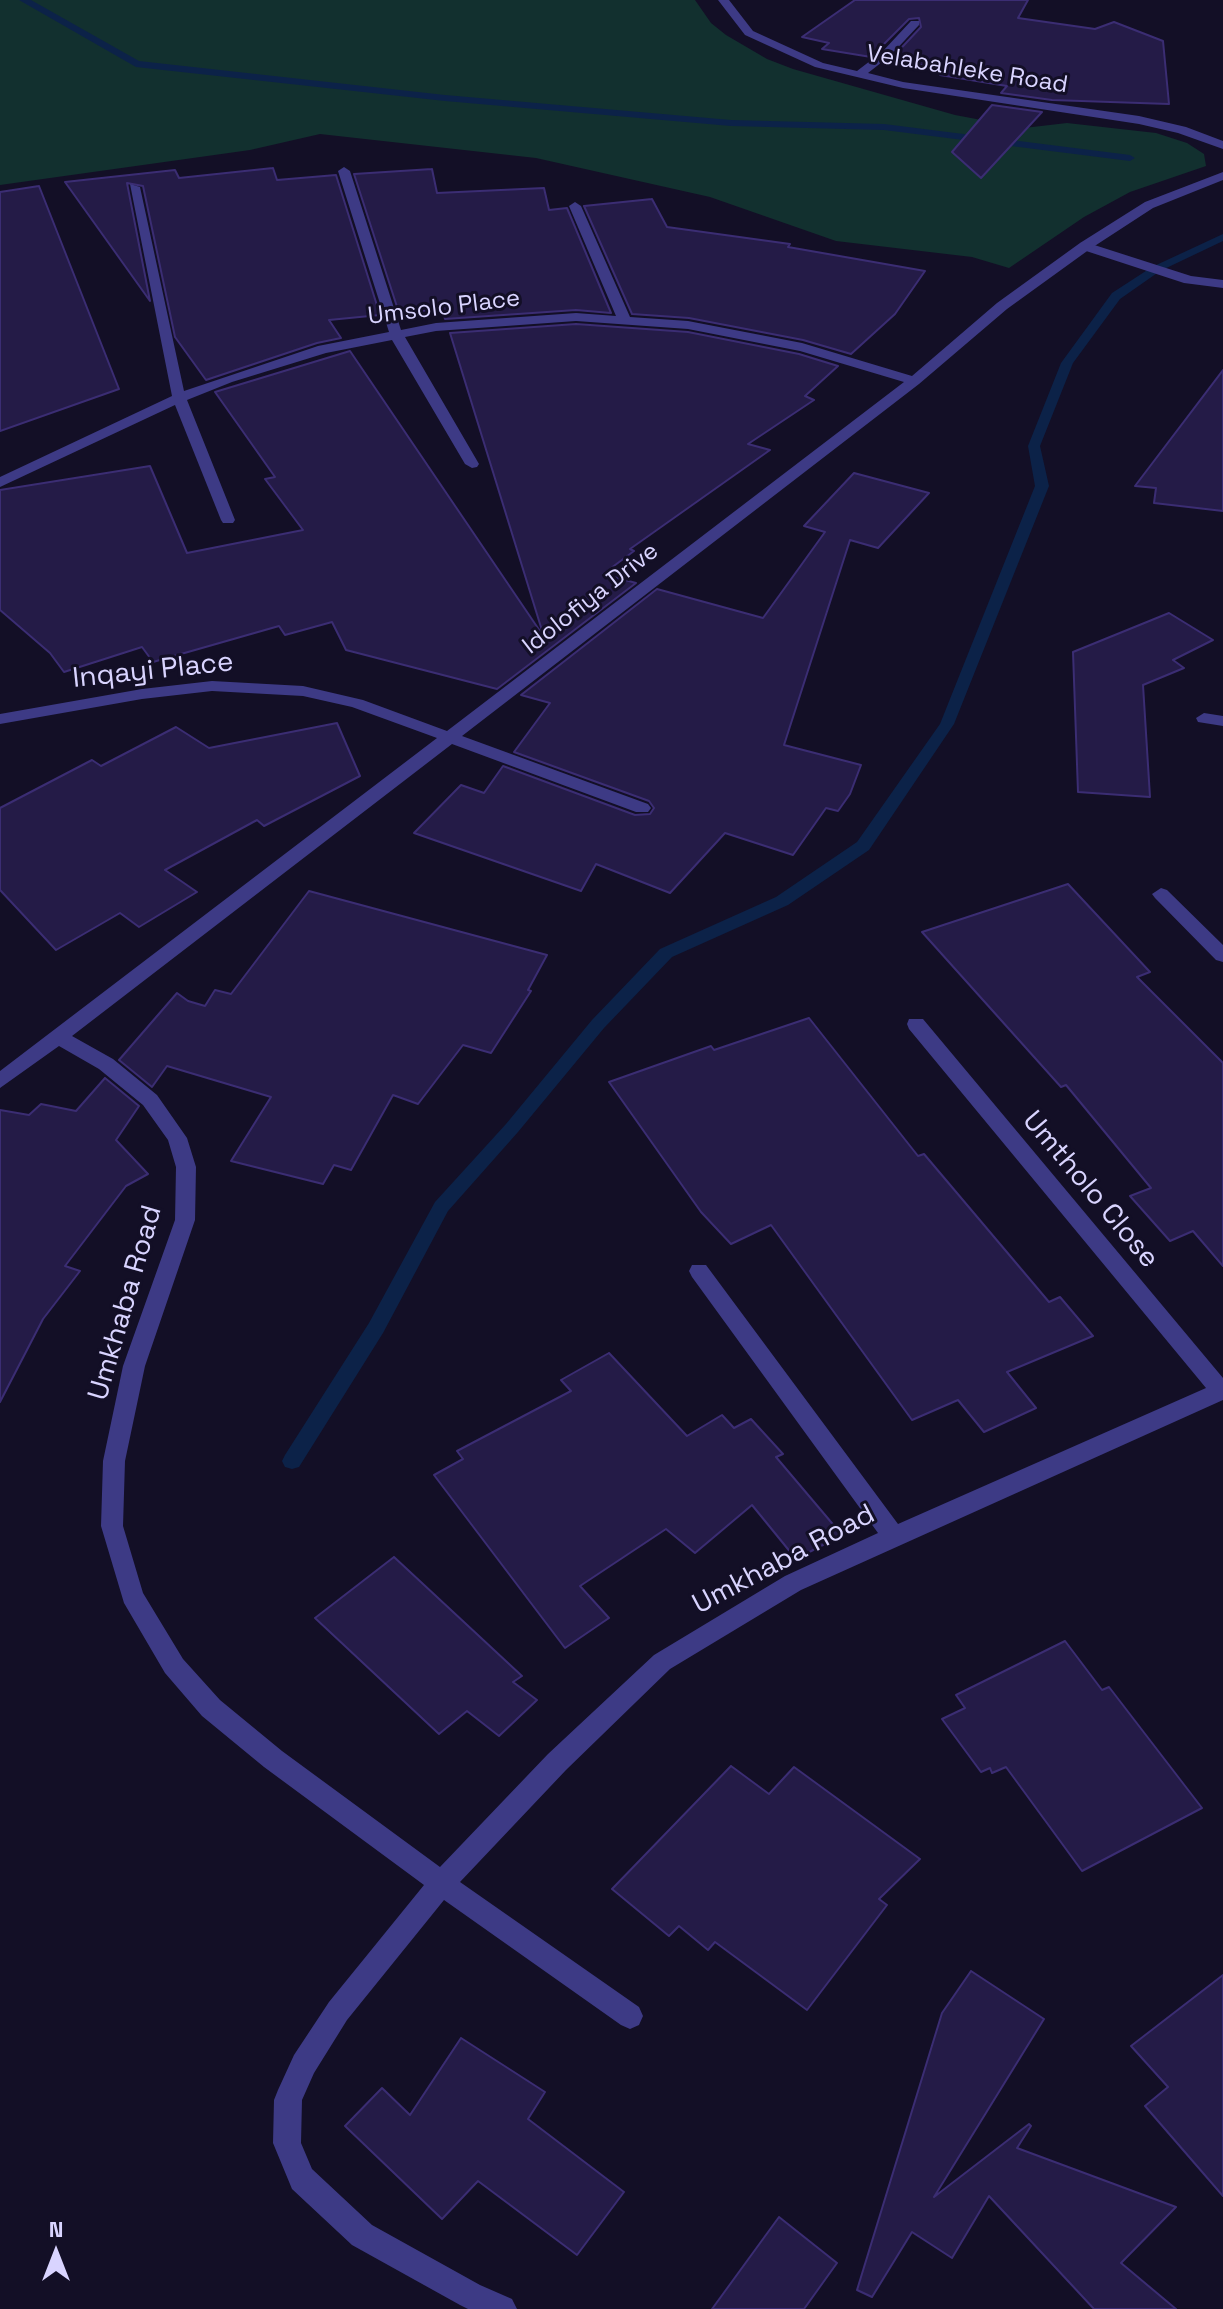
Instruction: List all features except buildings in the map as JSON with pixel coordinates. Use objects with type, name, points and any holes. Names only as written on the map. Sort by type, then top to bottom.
[{"type":"street","name":"Velabahleke Road","points":[[723,0],[729,12],[749,33],[819,65],[903,85],[1139,120],[1182,130],[1223,145]]},
{"type":"street","points":[[859,75],[887,53],[915,23]]},
{"type":"street","points":[[344,171],[396,334],[472,464]]},
{"type":"street","name":"Idolofiya Drive","points":[[0,1081],[914,381],[1002,306],[1085,246],[1149,205],[1223,176]]},
{"type":"street","points":[[134,187],[179,398],[228,520]]},
{"type":"street","points":[[575,206],[624,319]]},
{"type":"street","points":[[1085,246],[1189,280],[1223,284]]},
{"type":"street","name":"Umsolo Place","points":[[0,483],[179,398],[276,363],[396,334],[535,318],[624,319],[688,325],[802,347],[914,381]]},
{"type":"street","name":"Inqayi Place","points":[[0,719],[142,694],[212,686],[303,691],[357,703],[642,808]]},
{"type":"street","points":[[1204,718],[1223,721]]},
{"type":"street","points":[[1161,894],[1223,956]]},
{"type":"street","name":"Umtholo Close","points":[[916,1024],[1222,1391]]},
{"type":"street","name":"Umkhaba Road","points":[[60,1038],[106,1064],[150,1100],[177,1138],[186,1167],[185,1220],[134,1366],[114,1461],[112,1526],[132,1596],[174,1666],[211,1708],[273,1759],[530,1948],[630,2016]]},
{"type":"street","points":[[699,1271],[894,1536]]},
{"type":"street","name":"Umkhaba Road","points":[[502,2309],[470,2295],[362,2235],[302,2179],[287,2143],[288,2100],[304,2064],[338,2011],[442,1883],[557,1762],[662,1662],[793,1583],[1222,1391]]},
{"type":"green space","points":[[0,0],[695,0],[711,23],[726,35],[767,59],[793,69],[955,115],[1024,128],[1067,123],[1156,133],[1187,143],[1204,154],[1206,166],[1130,192],[1084,217],[1009,268],[972,257],[836,241],[710,197],[536,158],[320,134],[250,150],[0,185]]},
{"type":"waterway","points":[[24,0],[136,64],[445,98],[731,123],[884,127],[1130,158]]},
{"type":"waterway","points":[[292,1461],[376,1328],[441,1207],[512,1128],[598,1024],[666,953],[782,901],[863,846],[947,724],[1042,486],[1034,446],[1067,363],[1116,296],[1156,269],[1223,237]]}]
